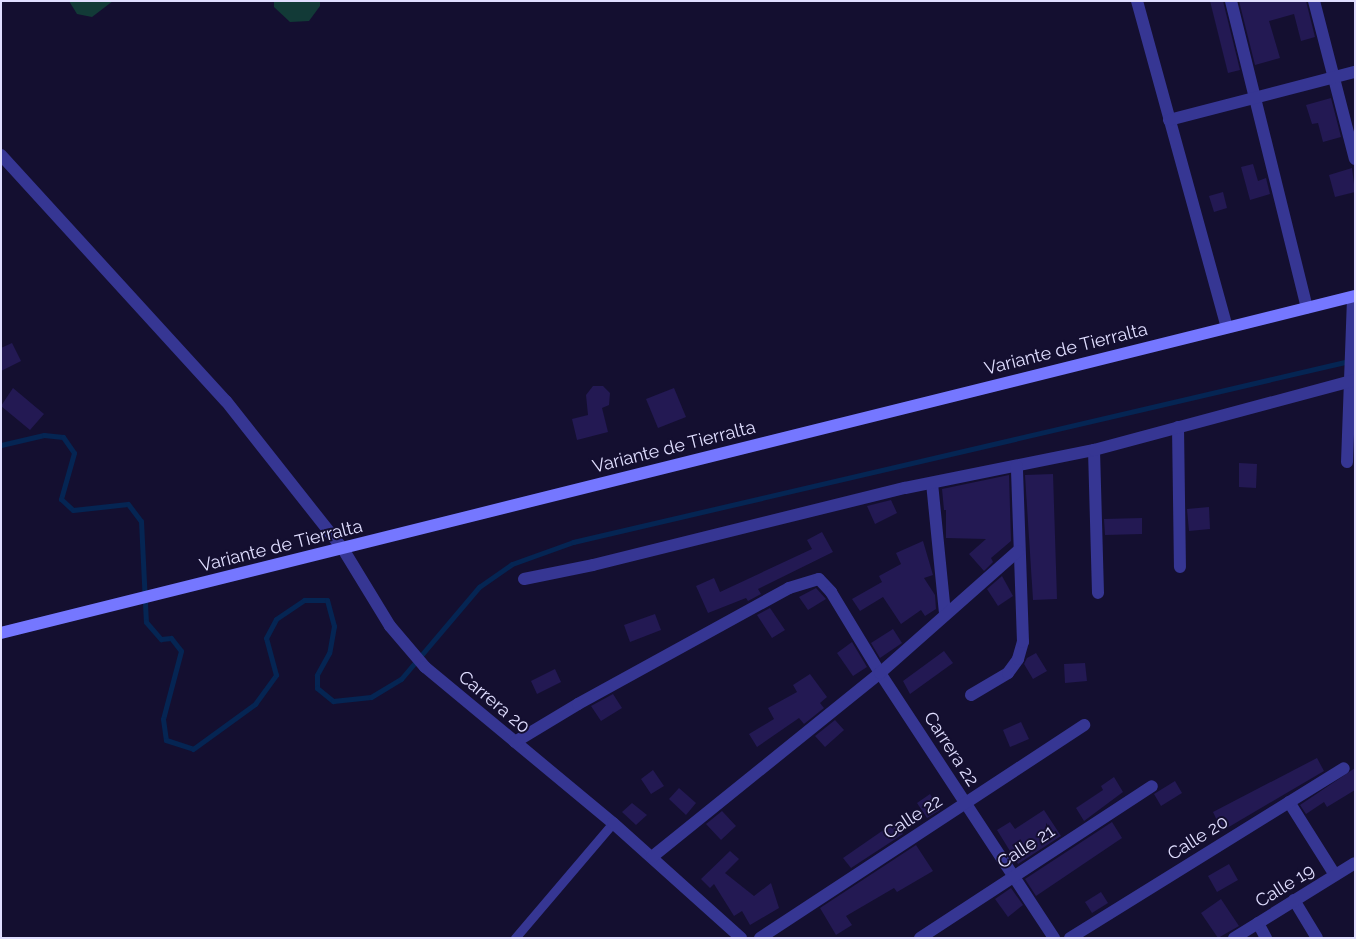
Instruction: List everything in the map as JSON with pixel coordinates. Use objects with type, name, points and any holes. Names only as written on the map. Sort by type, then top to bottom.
[{"type":"main road","name":"Variante de Tierralta","points":[[1,633],[1354,296]]},
{"type":"street","points":[[1137,1],[1227,327]]},
{"type":"street","points":[[1231,1],[1307,308]]},
{"type":"street","points":[[1314,1],[1355,159]]},
{"type":"street","points":[[1169,120],[1355,72]]},
{"type":"street","name":"Carrera 20","points":[[1,155],[226,401],[342,549],[390,626],[425,668],[612,822],[741,938]]},
{"type":"street","points":[[1348,462],[1354,296]]},
{"type":"street","points":[[524,579],[932,483],[1094,450],[1351,380]]},
{"type":"street","points":[[1178,427],[1180,568]]},
{"type":"street","points":[[1094,450],[1098,593]]},
{"type":"street","points":[[971,695],[1008,673],[1018,659],[1023,642],[1018,551],[1017,466]]},
{"type":"street","points":[[932,483],[945,614]]},
{"type":"street","points":[[652,857],[880,673],[1018,551]]},
{"type":"street","name":"Carrera 22","points":[[515,742],[578,704],[789,588],[820,579],[831,592],[880,673],[1054,938]]},
{"type":"street","name":"Calle 22","points":[[760,938],[966,804],[1084,724]]},
{"type":"street","name":"Calle 20","points":[[1070,938],[1344,768]]},
{"type":"street","name":"Calle 21","points":[[920,938],[1152,786]]},
{"type":"street","points":[[1289,802],[1335,875]]},
{"type":"street","name":"Calle 19","points":[[1234,938],[1355,863]]},
{"type":"street","points":[[1294,900],[1317,938]]},
{"type":"street","points":[[1258,923],[1266,938]]},
{"type":"lane","points":[[515,938],[612,822]]},
{"type":"green space","points":[[69,1],[113,1],[92,17],[77,14]]},
{"type":"green space","points":[[274,1],[320,1],[320,6],[309,21],[290,22],[274,7]]},
{"type":"building","points":[[1210,1],[1223,1],[1240,70],[1228,73]]},
{"type":"building","points":[[1239,1],[1306,1],[1315,37],[1301,41],[1294,14],[1269,21],[1280,58],[1255,65]]},
{"type":"building","points":[[1331,98],[1341,137],[1323,142],[1318,123],[1312,124],[1306,105]]},
{"type":"building","points":[[1253,164],[1258,181],[1266,178],[1270,194],[1250,200],[1241,167]]},
{"type":"building","points":[[1352,168],[1355,192],[1335,197],[1329,175]]},
{"type":"building","points":[[1223,192],[1227,208],[1214,212],[1209,196]]},
{"type":"building","points":[[12,343],[21,361],[1,371],[1,348]]},
{"type":"building","points":[[593,386],[603,386],[610,393],[609,405],[602,408],[608,432],[577,440],[572,419],[588,415],[586,395]]},
{"type":"building","points":[[13,388],[44,414],[30,430],[1,406]]},
{"type":"building","points":[[674,388],[686,417],[658,428],[646,399]]},
{"type":"building","points":[[1239,463],[1257,464],[1256,488],[1239,487]]},
{"type":"building","points":[[1053,474],[1057,599],[1033,600],[1025,475]]},
{"type":"building","points":[[1009,475],[1011,541],[991,558],[993,562],[984,571],[969,554],[986,539],[946,538],[946,510],[944,510],[942,489]]},
{"type":"building","points":[[891,500],[897,513],[875,524],[867,506]]},
{"type":"building","points":[[1209,507],[1210,529],[1189,531],[1187,509]]},
{"type":"building","points":[[1142,518],[1142,534],[1105,535],[1104,519]]},
{"type":"building","points":[[822,532],[833,552],[758,589],[761,594],[748,601],[746,598],[708,613],[696,586],[714,578],[720,592],[812,549],[807,540]]},
{"type":"building","points":[[923,541],[933,575],[924,578],[935,595],[936,609],[925,616],[921,610],[901,624],[883,597],[860,611],[852,599],[882,582],[879,576],[901,564],[896,553]]},
{"type":"building","points":[[1002,576],[1013,596],[998,606],[987,589]]},
{"type":"building","points":[[816,588],[826,599],[808,610],[799,597]]},
{"type":"building","points":[[770,608],[785,630],[772,638],[757,615]]},
{"type":"building","points":[[655,614],[661,630],[630,642],[624,625]]},
{"type":"building","points":[[893,629],[902,643],[880,658],[871,643]]},
{"type":"building","points":[[852,642],[867,667],[853,676],[837,653]]},
{"type":"building","points":[[944,651],[953,663],[910,694],[903,681]]},
{"type":"building","points":[[1036,653],[1047,671],[1033,679],[1024,664],[1027,658]]},
{"type":"building","points":[[1085,663],[1087,681],[1065,683],[1064,664]]},
{"type":"building","points":[[555,669],[561,682],[537,694],[531,681]]},
{"type":"building","points":[[810,674],[827,697],[820,703],[824,708],[804,724],[799,718],[757,747],[749,734],[774,719],[768,708],[797,692],[793,685]]},
{"type":"building","points":[[613,694],[622,708],[601,721],[591,706]]},
{"type":"building","points":[[835,720],[844,730],[825,747],[815,736]]},
{"type":"building","points":[[1021,722],[1029,739],[1010,747],[1003,730]]},
{"type":"building","points":[[1317,758],[1324,771],[1222,831],[1213,812]]},
{"type":"building","points":[[1355,768],[1355,790],[1327,807],[1324,802],[1306,814],[1300,805]]},
{"type":"building","points":[[653,770],[664,786],[651,794],[641,779]]},
{"type":"building","points":[[1114,777],[1123,792],[1084,821],[1076,808],[1103,790],[1101,786]]},
{"type":"building","points":[[1175,781],[1182,793],[1161,806],[1154,794]]},
{"type":"building","points":[[679,788],[696,803],[686,815],[669,799]]},
{"type":"building","points":[[930,794],[940,810],[927,818],[917,803]]},
{"type":"building","points":[[632,803],[647,815],[636,825],[622,812]]},
{"type":"building","points":[[1044,810],[1061,836],[1018,864],[997,830],[1010,822],[1015,829]]},
{"type":"building","points":[[722,811],[736,826],[721,840],[706,824]]},
{"type":"building","points":[[895,822],[903,834],[851,868],[843,858]]},
{"type":"building","points":[[1112,822],[1122,838],[1036,896],[1025,879]]},
{"type":"building","points":[[916,845],[933,871],[897,892],[894,888],[846,916],[852,925],[836,935],[820,908]]},
{"type":"building","points":[[730,851],[739,859],[725,873],[754,896],[771,883],[779,908],[750,925],[742,911],[734,916],[714,884],[710,888],[701,879]]},
{"type":"building","points":[[1229,864],[1238,880],[1217,892],[1208,876]]},
{"type":"building","points":[[1011,888],[1023,905],[1008,917],[995,899]]},
{"type":"building","points":[[1101,892],[1108,903],[1092,913],[1085,902]]},
{"type":"building","points":[[1221,899],[1239,926],[1218,938],[1201,913]]},
{"type":"waterway","points":[[1,445],[44,435],[63,437],[74,453],[61,499],[73,510],[128,504],[141,521],[146,622],[161,639],[171,638],[181,651],[163,719],[166,740],[193,749],[255,704],[276,675],[266,638],[276,619],[304,600],[327,600],[334,626],[329,653],[317,675],[317,688],[333,701],[371,697],[401,679],[479,587],[512,564],[573,542],[1349,361]]}]
